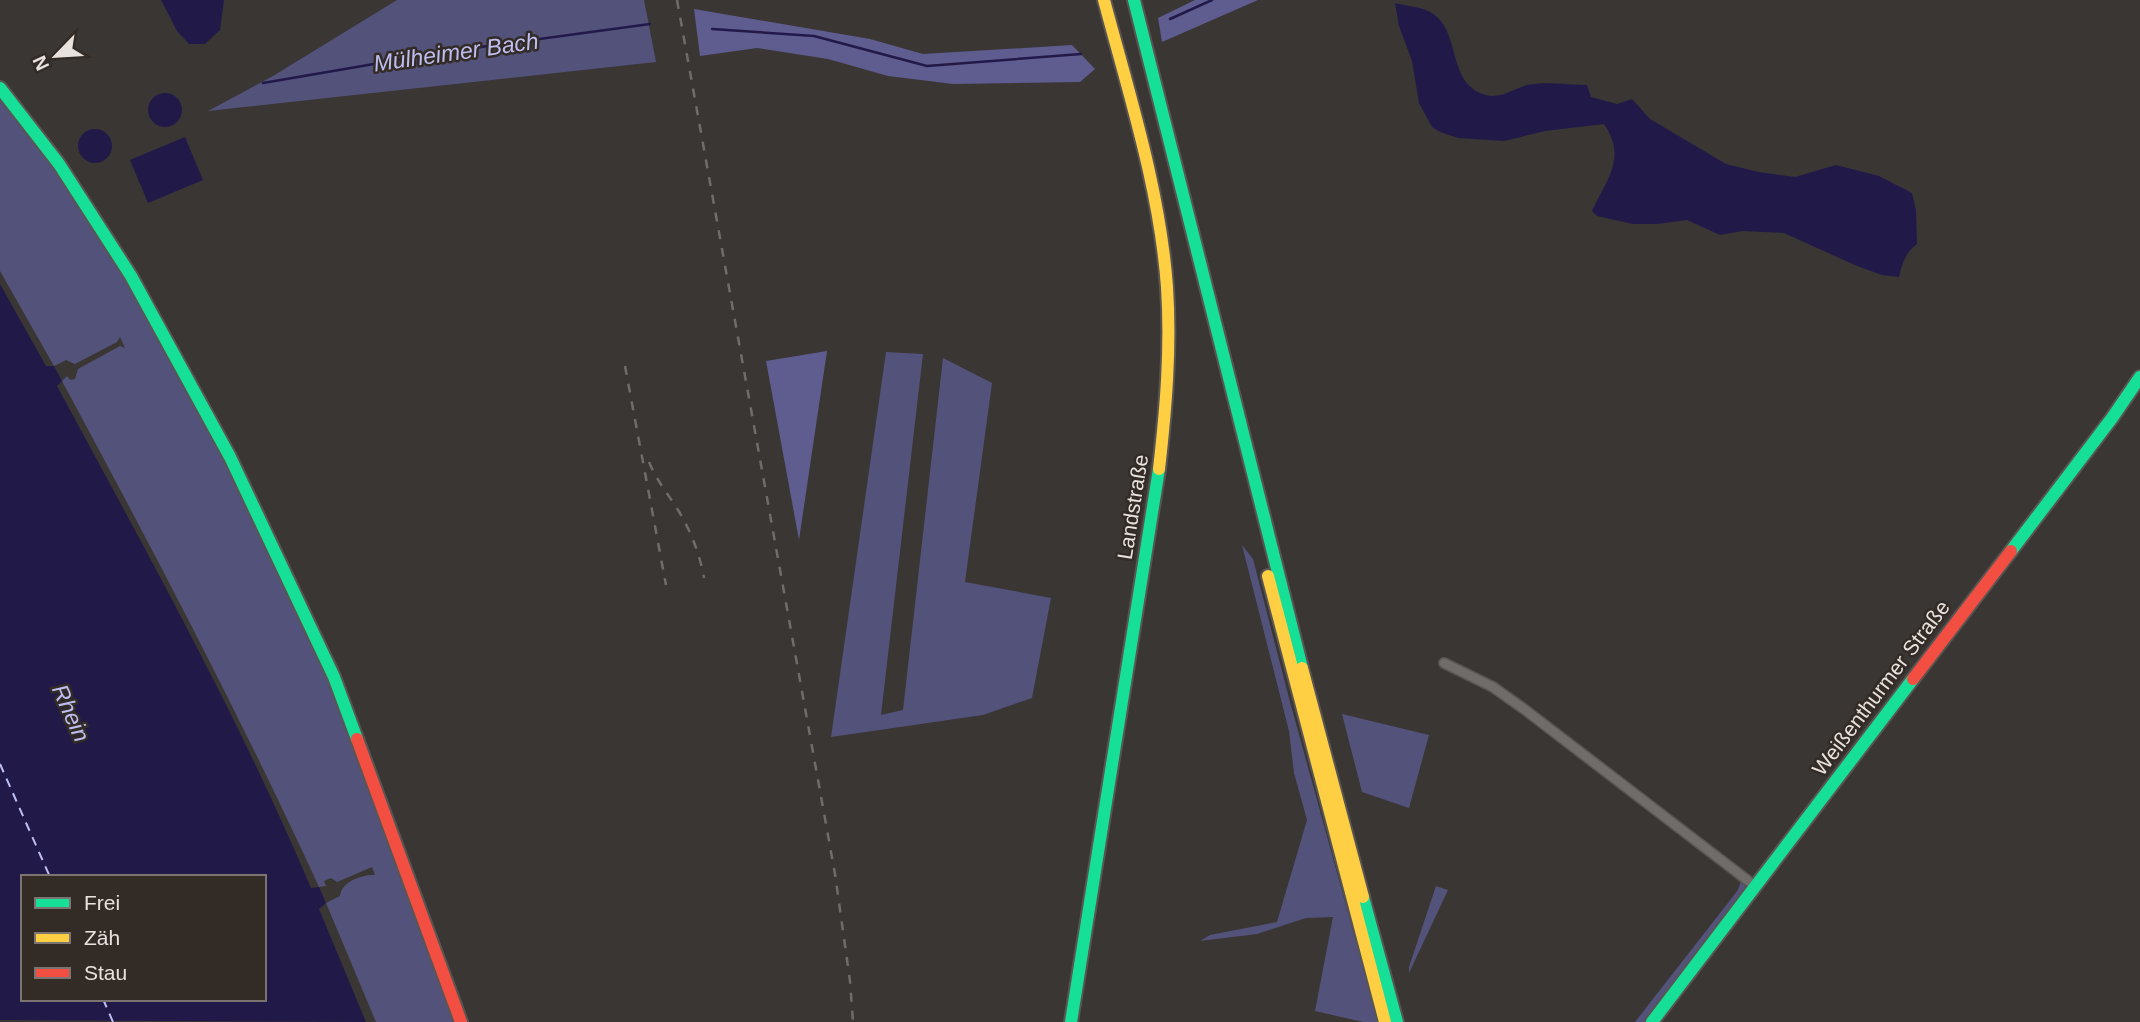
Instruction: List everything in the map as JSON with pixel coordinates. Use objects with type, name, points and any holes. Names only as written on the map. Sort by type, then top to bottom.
[{"type":"main road","name":"Landstraße","points":[[1071,1022],[1090,880],[1153,510],[1165,421],[1168,373],[1168,312],[1159,234],[1147,173],[1104,0]]},
{"type":"main road","points":[[1123,0],[1315,762],[1385,1022]]},
{"type":"main road","points":[[1134,0],[1357,877],[1397,1022]]},
{"type":"main road","points":[[0,88],[59,164],[131,275],[230,457],[334,677],[461,1022]]},
{"type":"main road","name":"Weißenthurmer Straße","points":[[1652,1022],[2112,418],[2140,377]]},
{"type":"main road","points":[[1385,981],[1406,1022]]},
{"type":"street","points":[[1444,663],[1493,687],[1524,709],[1755,886]]},
{"type":"shaded area","points":[[397,0],[644,0],[656,62],[208,111],[273,76]]},
{"type":"shaded area","points":[[1195,0],[1258,0],[1162,42],[1158,18]]},
{"type":"shaded area","points":[[694,9],[870,39],[923,54],[1072,45],[1095,69],[1080,82],[953,84],[888,76],[828,59],[757,48],[700,56]]},
{"type":"shaded area","points":[[0,99],[53,167],[124,277],[221,451],[328,680],[454,1022],[376,1022],[326,903],[340,896],[344,887],[353,880],[375,875],[372,867],[337,882],[331,878],[324,881],[326,886],[319,887],[195,632],[62,381],[67,376],[70,380],[75,379],[78,369],[120,346],[125,348],[120,337],[117,342],[75,364],[66,360],[54,366],[0,271]]},
{"type":"shaded area","points":[[827,351],[799,540],[766,361]]},
{"type":"shaded area","points":[[886,352],[923,354],[881,715],[903,710],[943,358],[992,383],[965,582],[1051,598],[1032,698],[983,715],[831,737]]},
{"type":"shaded area","points":[[1242,545],[1253,559],[1378,1022],[1363,1022],[1315,1011],[1333,917],[1306,918],[1257,934],[1200,941],[1210,935],[1277,922],[1307,820],[1294,773],[1289,731]]},
{"type":"shaded area","points":[[1342,714],[1429,735],[1409,808],[1362,792]]},
{"type":"shaded area","points":[[1741,881],[1746,891],[1645,1022],[1635,1022],[1738,890]]},
{"type":"shaded area","points":[[1436,886],[1448,890],[1409,973],[1409,967]]},
{"type":"water","points":[[161,0],[224,0],[220,30],[205,44],[189,44],[177,31]]},
{"type":"water","points":[[1395,3],[1428,11],[1441,22],[1465,80],[1473,89],[1486,95],[1502,95],[1534,84],[1587,85],[1591,97],[1617,104],[1632,99],[1650,119],[1726,164],[1795,177],[1836,165],[1879,176],[1912,193],[1916,210],[1917,244],[1905,258],[1899,277],[1882,275],[1857,266],[1784,233],[1742,231],[1720,235],[1687,220],[1633,224],[1597,216],[1592,211],[1608,178],[1614,158],[1611,136],[1604,124],[1545,131],[1504,141],[1458,138],[1440,132],[1432,127],[1419,103],[1412,61],[1399,26]]},
{"type":"water","points":[[165,93],[177,98],[182,110],[177,122],[165,127],[153,122],[148,110],[153,98]]},
{"type":"water","points":[[95,129],[107,134],[112,146],[107,158],[95,163],[83,158],[78,146],[83,134]]},
{"type":"water","points":[[185,137],[203,180],[148,203],[130,160]]},
{"type":"water","name":"Rhein","points":[[0,284],[46,366],[54,366],[62,381],[57,386],[222,697],[311,888],[319,887],[326,903],[319,909],[366,1022],[0,1020]]},
{"type":"waterway","name":"Mülheimer Bach","points":[[1170,19],[1212,0]]},
{"type":"waterway","name":"Mülheimer Bach","points":[[263,83],[444,52],[650,24]]},
{"type":"waterway","name":"Mülheimer Bach","points":[[712,29],[814,36],[927,66],[1081,54]]},
{"type":"ferry route","points":[[0,764],[49,875]]},
{"type":"ferry route","points":[[104,1001],[113,1022]]},
{"type":"railway","points":[[677,0],[835,874],[853,1022]]},
{"type":"railway","points":[[625,366],[666,585]]},
{"type":"railway","points":[[649,462],[687,526],[704,578]]},
{"type":"traffic: fast","points":[[1134,0],[1302,668]]},
{"type":"traffic: fast","points":[[0,88],[59,164],[131,276],[230,457],[334,677],[357,739]]},
{"type":"traffic: fast","points":[[2011,551],[2140,377]]},
{"type":"traffic: fast","points":[[1071,1022],[1159,469]]},
{"type":"traffic: fast","points":[[1652,1022],[1913,679]]},
{"type":"traffic: fast","points":[[1363,897],[1397,1022]]},
{"type":"traffic: slow","points":[[1104,0],[1151,178],[1163,251],[1167,287],[1168,355],[1159,469]]},
{"type":"traffic: slow","points":[[1268,576],[1385,1022]]},
{"type":"traffic: slow","points":[[1302,668],[1363,897]]},
{"type":"traffic: jam","points":[[1913,679],[2011,551]]},
{"type":"traffic: jam","points":[[357,739],[461,1022]]}]
